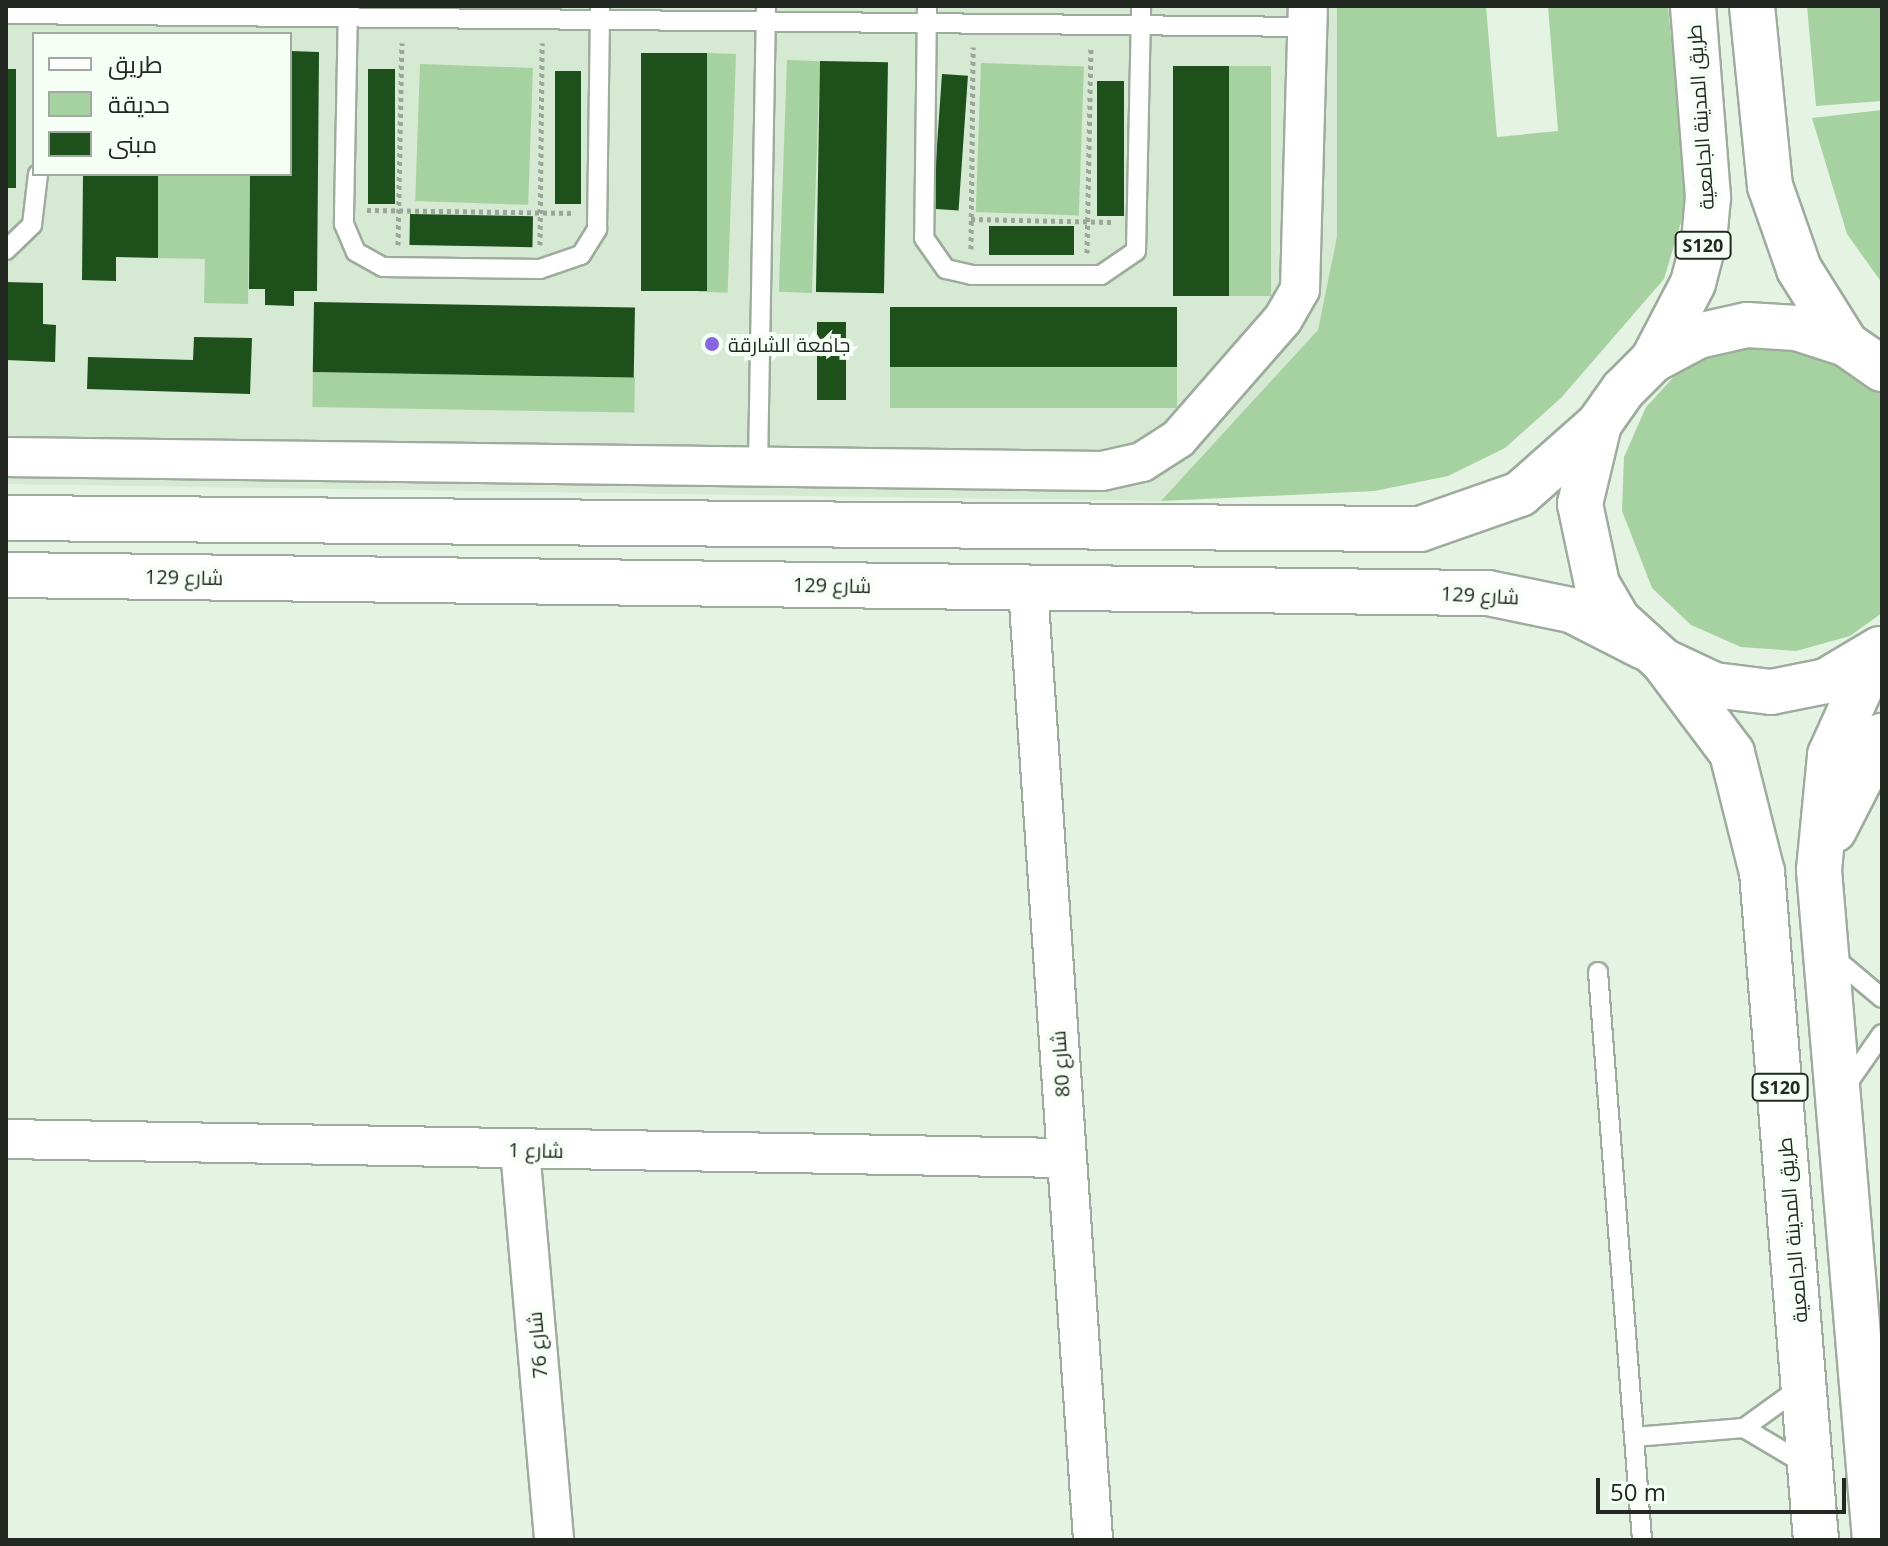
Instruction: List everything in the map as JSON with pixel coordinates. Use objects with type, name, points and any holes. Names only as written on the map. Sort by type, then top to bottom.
[{"type":"main road","name":"طريق المدينة الجامعية","points":[[1653,360],[1693,283],[1704,241],[1708,197],[1693,6]]},
{"type":"main road","points":[[1752,6],[1770,186],[1799,269],[1846,344]]},
{"type":"main road","points":[[6,518],[1420,529],[1520,494],[1599,424],[1653,360],[1698,336],[1747,325],[1797,328],[1846,344],[1882,369]]},
{"type":"main road","points":[[1599,424],[1580,504],[1584,545],[1618,620],[1655,655]]},
{"type":"main road","name":"شارع 129","points":[[6,575],[1488,593],[1571,610],[1714,685],[1771,692],[1826,681],[1879,650]]},
{"type":"main road","name":"S120","points":[[1875,1540],[1875,1465],[1819,870],[1830,755],[1879,650]]},
{"type":"main road","name":"طريق المدينة الجامعية","points":[[1655,655],[1711,718],[1748,799],[1762,872],[1816,1540]]},
{"type":"main road","points":[[1819,870],[1849,791],[1882,736]]},
{"type":"street","points":[[6,457],[1102,471],[1142,462],[1178,439],[1283,319],[1300,289],[1308,16]]},
{"type":"street","name":"شارع 80","points":[[1028,588],[1093,1540]]},
{"type":"street","name":"شارع 1","points":[[6,1139],[1066,1158]]},
{"type":"street","name":"شارع 76","points":[[520,1150],[554,1540]]},
{"type":"lane","points":[[38,32],[39,10]]},
{"type":"lane","points":[[6,14],[39,10],[348,12],[402,18],[543,19],[600,13],[927,14],[974,23],[1091,24],[1141,15],[1308,16]]},
{"type":"lane","points":[[348,12],[345,208],[356,252],[398,268],[540,269],[581,255],[598,214],[600,13]]},
{"type":"lane","points":[[758,465],[766,14]]},
{"type":"lane","points":[[927,14],[924,238],[946,269],[971,275],[1087,275],[1127,262],[1141,223],[1141,15]]},
{"type":"lane","points":[[6,250],[32,225],[38,176]]},
{"type":"lane","points":[[1825,948],[1882,998]]},
{"type":"lane","points":[[1598,972],[1642,1540]]},
{"type":"lane","points":[[1842,1102],[1860,1059],[1882,1034]]},
{"type":"lane","points":[[1634,1437],[1744,1428],[1778,1409],[1804,1380]]},
{"type":"lane","points":[[1744,1428],[1810,1469]]},
{"type":"path","points":[[398,268],[402,18]]},
{"type":"path","points":[[540,269],[543,19]]},
{"type":"path","points":[[971,275],[974,23]]},
{"type":"path","points":[[1087,275],[1091,24]]},
{"type":"path","points":[[345,208],[598,214]]},
{"type":"path","points":[[971,219],[1141,223]]},
{"type":"shaded area","name":"جامعة الشارقة","points":[[6,6],[1486,6],[1500,253],[1161,501],[6,484]]},
{"type":"green space","points":[[1337,6],[1486,6],[1497,137],[1558,131],[1548,6],[1668,6],[1687,202],[1664,279],[1561,398],[1505,448],[1448,476],[1375,491],[1161,501],[1318,330],[1337,237]]},
{"type":"green space","points":[[1807,6],[1882,6],[1882,101],[1816,106]]},
{"type":"green space","points":[[707,53],[736,54],[728,293],[699,292]]},
{"type":"green space","points":[[787,60],[820,61],[812,293],[779,292]]},
{"type":"green space","points":[[981,63],[1084,67],[1079,216],[976,212]]},
{"type":"green space","points":[[420,64],[533,68],[528,205],[415,201]]},
{"type":"green space","points":[[1229,66],[1271,66],[1271,296],[1229,296]]},
{"type":"green space","points":[[1882,110],[1882,283],[1847,234],[1812,118]]},
{"type":"green space","points":[[158,176],[250,176],[248,304],[204,303],[205,259],[158,258]]},
{"type":"green space","points":[[1778,335],[1882,376],[1882,613],[1850,636],[1796,651],[1741,647],[1691,625],[1652,588],[1622,511],[1624,457],[1646,407],[1683,367],[1724,345]]},
{"type":"green space","points":[[890,367],[1177,367],[1177,408],[890,408]]},
{"type":"green space","points":[[313,372],[635,378],[634,413],[312,407]]},
{"type":"building","points":[[292,51],[319,52],[317,291],[294,291],[294,306],[265,305],[265,289],[249,289],[250,176],[292,176]]},
{"type":"building","points":[[641,53],[707,53],[707,291],[641,291]]},
{"type":"building","points":[[820,61],[888,62],[884,293],[816,292]]},
{"type":"building","points":[[1173,66],[1229,66],[1229,296],[1173,296]]},
{"type":"building","points":[[6,69],[16,69],[16,188],[6,188]]},
{"type":"building","points":[[368,69],[395,69],[395,204],[368,204]]},
{"type":"building","points":[[555,71],[581,71],[581,204],[555,204]]},
{"type":"building","points":[[942,74],[968,76],[959,210],[933,209]]},
{"type":"building","points":[[1097,81],[1124,81],[1124,216],[1097,216]]},
{"type":"building","points":[[83,176],[158,176],[158,258],[116,257],[116,281],[82,280]]},
{"type":"building","points":[[410,214],[533,216],[532,247],[409,245]]},
{"type":"building","points":[[989,226],[1074,226],[1074,255],[989,255]]},
{"type":"building","points":[[6,282],[43,283],[43,324],[56,325],[55,362],[6,360]]},
{"type":"building","points":[[314,302],[635,308],[634,378],[313,372]]},
{"type":"building","points":[[890,307],[1177,307],[1177,367],[890,367]]},
{"type":"building","points":[[817,322],[846,322],[846,400],[817,400]]},
{"type":"building","points":[[194,337],[252,338],[250,394],[87,389],[88,357],[193,360]]},
{"type":"place","name":"جامعة الشارقة","points":[[712,344]]}]
